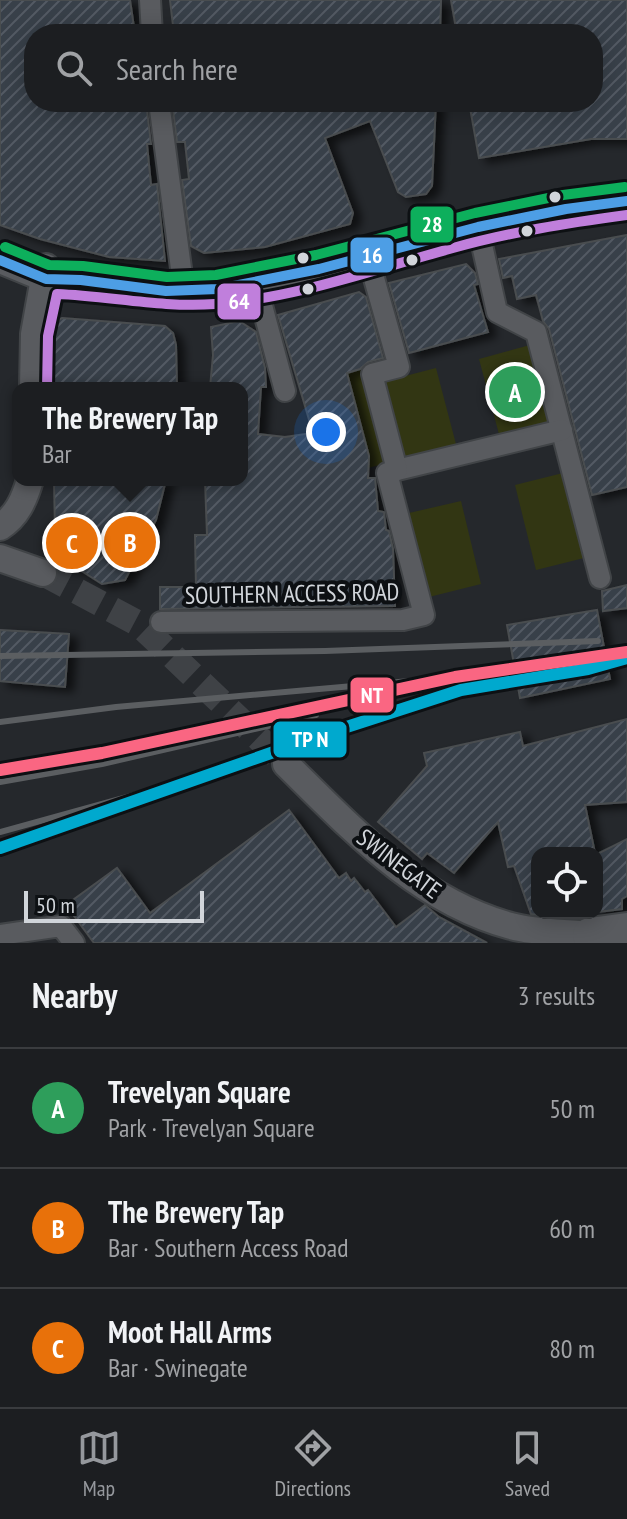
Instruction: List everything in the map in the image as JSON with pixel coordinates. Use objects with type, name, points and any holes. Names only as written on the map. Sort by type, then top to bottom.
[{"type":"street","points":[[150,0],[151,24]]},
{"type":"street","points":[[160,112],[184,291]]},
{"type":"street","points":[[5,261],[81,280],[184,291],[256,283],[478,227],[566,209],[627,201]]},
{"type":"street","points":[[478,227],[497,312],[536,332],[600,578]]},
{"type":"street","points":[[368,257],[399,367],[372,374],[397,470],[481,453],[562,430]]},
{"type":"street","points":[[33,382],[34,334],[46,273]]},
{"type":"street","points":[[256,283],[285,391]]},
{"type":"street","name":"SOUTHERN ACCESS ROAD","points":[[161,622],[366,621],[403,620],[424,615],[387,473],[397,470]]},
{"type":"street","points":[[0,527],[9,521],[24,501],[28,486]]},
{"type":"street","points":[[0,558],[43,573]]},
{"type":"street","name":"SWINEGATE","points":[[286,764],[347,825],[429,891],[465,910],[514,927],[590,939],[627,930]]},
{"type":"street","points":[[0,935],[61,926],[74,943]]},
{"type":"green space","points":[[530,345],[550,425],[500,438],[479,359]]},
{"type":"green space","points":[[436,368],[457,448],[406,461],[386,381]]},
{"type":"green space","points":[[361,369],[387,463],[368,468],[369,456],[347,373]]},
{"type":"green space","points":[[563,473],[584,558],[536,570],[515,485]]},
{"type":"green space","points":[[461,501],[481,584],[429,597],[409,513]]},
{"type":"building","points":[[0,0],[130,0],[134,24],[24,24],[24,112],[147,112],[151,185],[157,184],[165,261],[109,257],[0,225]]},
{"type":"building","points":[[170,0],[441,0],[440,24],[173,24]]},
{"type":"building","points":[[451,0],[627,0],[627,139],[591,139],[479,158],[471,112],[603,112],[603,24],[455,24]]},
{"type":"building","points":[[173,112],[436,112],[432,186],[426,194],[406,197],[398,192],[370,121],[325,138],[353,213],[350,224],[265,247],[204,253],[191,246],[182,180],[189,179],[185,142],[177,142]]},
{"type":"building","points":[[627,235],[627,487],[592,495],[549,329],[543,321],[536,295],[517,299],[512,276],[503,278],[499,259]]},
{"type":"building","points":[[466,264],[475,273],[478,284],[474,285],[488,332],[409,353],[389,283]]},
{"type":"building","points":[[359,292],[366,297],[383,358],[347,373],[369,456],[368,478],[375,478],[378,511],[384,512],[393,549],[395,606],[160,609],[160,587],[196,587],[195,535],[207,535],[205,486],[248,486],[248,382],[211,382],[211,327],[239,321],[256,332],[265,368],[266,387],[261,387],[258,434],[285,437],[313,433],[278,315]]},
{"type":"building","points":[[62,318],[165,326],[173,333],[176,345],[177,382],[49,382],[52,323]]},
{"type":"building","points":[[54,486],[164,486],[156,520],[125,580],[102,584],[60,557],[49,532],[55,530]]},
{"type":"building","points":[[627,585],[627,608],[603,611],[602,591]]},
{"type":"building","points":[[597,610],[610,679],[520,698],[507,625]]},
{"type":"building","points":[[0,630],[69,634],[65,687],[0,681]]},
{"type":"building","points":[[627,719],[627,802],[585,805],[594,847],[531,847],[531,914],[514,866],[508,867],[498,822],[454,873],[427,853],[422,859],[378,822],[427,766],[424,753],[520,732],[523,746]]},
{"type":"building","points":[[289,810],[339,878],[346,873],[365,892],[368,890],[396,927],[425,905],[439,917],[487,943],[94,943],[66,905],[117,868],[150,913]]},
{"type":"building","points":[[627,839],[627,896],[622,899],[622,909],[603,911],[603,851]]},
{"type":"tunnel","points":[[43,573],[139,624],[286,764]]},
{"type":"railway","points":[[0,656],[325,651],[598,641]]},
{"type":"railway","points":[[0,722],[116,707],[455,677]]},
{"type":"railway","points":[[0,782],[102,764],[316,715]]},
{"type":"railway","points":[[0,832],[214,773]]},
{"type":"transit line","name":"28","points":[[5,247],[49,265],[83,266],[167,277],[216,275],[316,255],[475,213],[563,195],[625,187]]},
{"type":"transit line","name":"16","points":[[0,260],[46,279],[81,280],[166,291],[218,289],[319,269],[478,227],[566,209],[627,201]]},
{"type":"transit line","name":"64","points":[[47,382],[48,336],[57,294],[175,304],[246,301],[306,289],[496,237],[627,215]]},
{"type":"transit line","name":"NT","points":[[0,770],[102,753],[455,677],[627,652]]},
{"type":"transit line","points":[[0,848],[328,733],[461,690],[588,669],[627,658]]},
{"type":"place","name":"Trevelyan Square","points":[[515,392]]},
{"type":"place","name":"The Brewery Tap","points":[[130,542]]},
{"type":"place","name":"Moot Hall Arms","points":[[72,543]]}]
